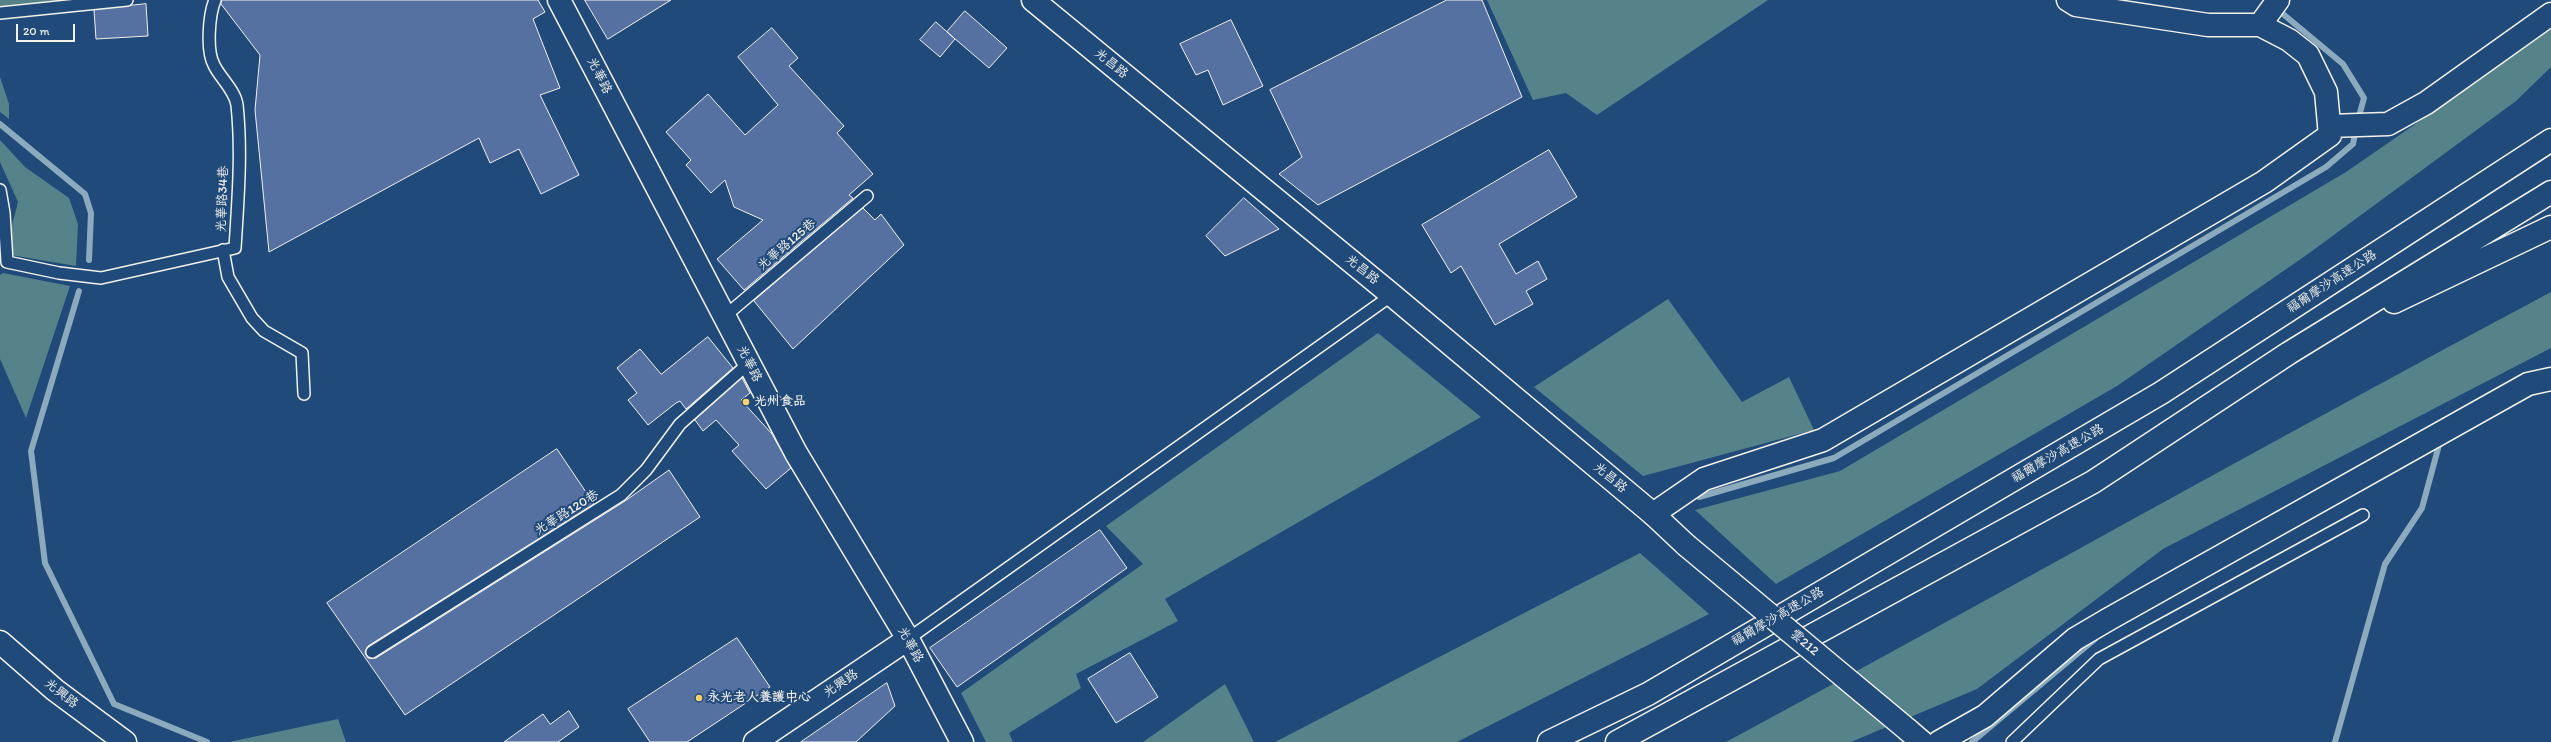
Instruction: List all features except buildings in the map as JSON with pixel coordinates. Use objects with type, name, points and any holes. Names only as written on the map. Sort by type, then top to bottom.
[{"type":"main road","name":"光華路","points":[[559,0],[796,453],[908,639],[962,742]]},
{"type":"main road","name":"光昌路","points":[[1033,0],[1392,295],[1653,514],[1686,545]]},
{"type":"main road","points":[[1653,514],[1704,479],[1823,440],[2264,182],[2330,136],[2326,92],[2308,54],[2289,40],[2260,24],[2208,25],[2076,5],[2068,0]]},
{"type":"main road","points":[[2260,24],[2278,0]]},
{"type":"main road","points":[[2329,126],[2371,126],[2388,124],[2426,103],[2551,14]]},
{"type":"main road","name":"福爾摩沙高速公路","points":[[1550,742],[1648,694],[2161,393],[2551,140]]},
{"type":"main road","points":[[1617,742],[2094,482],[2289,353],[2551,192]]},
{"type":"main road","points":[[2289,353],[2551,227]]},
{"type":"main road","points":[[1939,742],[1985,716],[2075,639],[2528,384],[2551,379]]},
{"type":"main road","name":"雲212","points":[[1686,545],[1915,736]]},
{"type":"main road","name":"光興路","points":[[754,742],[908,639]]},
{"type":"main road","name":"光興路","points":[[0,642],[54,690],[125,742]]},
{"type":"lane","points":[[0,13],[127,0]]},
{"type":"lane","name":"光華路34巷","points":[[0,190],[4,213],[7,262],[101,278],[235,248],[239,185],[237,103],[213,64],[209,27],[210,11],[215,0]]},
{"type":"lane","name":"光華路125巷","points":[[725,316],[867,196]]},
{"type":"lane","points":[[223,250],[228,278],[252,318],[264,331],[302,353],[304,394]]},
{"type":"lane","points":[[908,639],[1392,295]]},
{"type":"lane","name":"光華路120巷","points":[[372,652],[621,495],[646,470],[680,424],[748,363]]},
{"type":"lane","points":[[2012,742],[2099,659],[2363,516]]},
{"type":"green space","points":[[0,0],[85,0],[0,12]]},
{"type":"green space","points":[[1487,0],[1768,0],[1597,115],[1566,93],[1533,100]]},
{"type":"green space","points":[[2551,23],[2551,67],[2516,101],[2308,254],[2117,386],[1776,584],[1695,510],[1840,471],[2346,172],[2430,114]]},
{"type":"green space","points":[[0,77],[9,104],[9,119],[0,112]]},
{"type":"green space","points":[[0,140],[25,167],[69,198],[78,224],[76,266],[11,255],[9,237],[18,202],[0,162]]},
{"type":"green space","points":[[3,273],[70,286],[26,418],[0,359],[0,275]]},
{"type":"green space","points":[[2551,292],[2551,348],[2163,549],[1977,689],[1851,742],[1726,742],[2344,403]]},
{"type":"green space","points":[[1668,299],[1742,402],[1789,377],[1814,430],[1643,476],[1534,387]]},
{"type":"green space","points":[[1378,333],[1481,417],[1165,599],[1178,621],[1076,674],[1081,688],[1009,733],[1013,742],[986,742],[961,693],[1143,564],[1106,526]]},
{"type":"green space","points":[[1640,553],[1709,614],[1457,742],[1275,742]]},
{"type":"green space","points":[[1225,684],[1254,742],[1143,742]]},
{"type":"green space","points":[[338,719],[346,742],[229,742]]},
{"type":"waterway","points":[[2277,9],[2343,64],[2364,98],[2358,120]]},
{"type":"waterway","points":[[0,124],[85,194],[91,213],[89,260]]},
{"type":"waterway","points":[[1699,497],[1834,458],[2326,167],[2353,144],[2356,129]]},
{"type":"waterway","points":[[79,291],[31,451],[45,563],[114,704],[207,742]]},
{"type":"waterway","points":[[2335,742],[2385,564],[2422,508],[2439,445]]},
{"type":"waterway","points":[[1972,742],[2095,639]]},
{"type":"place","name":"光州食品","points":[[746,402]]},
{"type":"place","name":"永光老人養護中心","points":[[699,698]]}]
